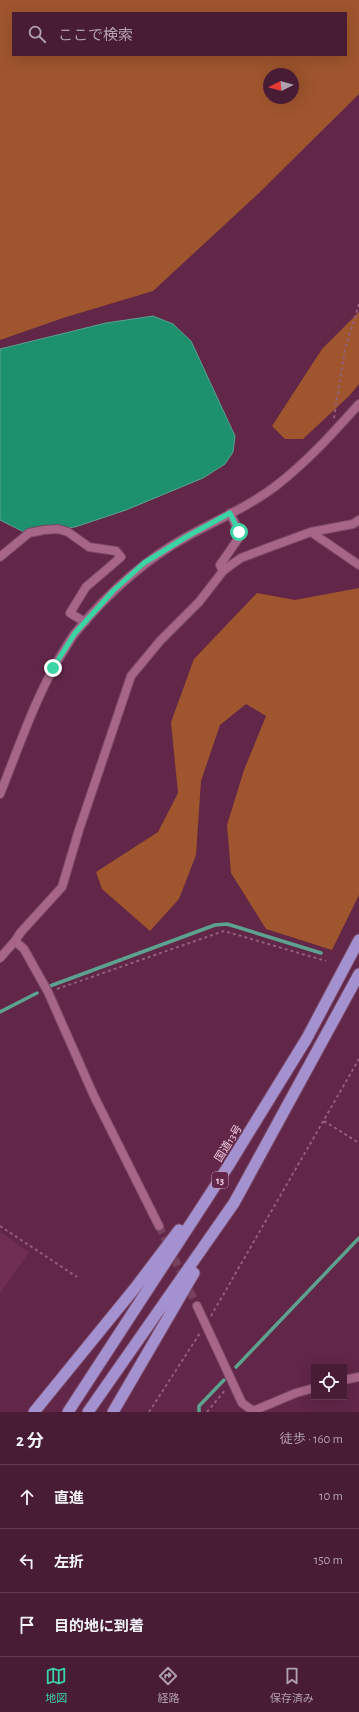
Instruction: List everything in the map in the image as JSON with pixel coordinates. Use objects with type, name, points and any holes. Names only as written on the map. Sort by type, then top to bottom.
[{"type":"highway","name":"国道13号","points":[[68,1412],[227,1168],[307,1038],[359,940]]},
{"type":"highway","name":"13","points":[[114,1412],[234,1203],[359,974]]},
{"type":"highway","name":"13","points":[[34,1412],[139,1283],[203,1195],[227,1168]]},
{"type":"highway","name":"13","points":[[88,1412],[234,1203]]},
{"type":"street","points":[[0,794],[38,700],[53,668],[75,633],[113,591],[144,563],[186,537],[276,486],[314,454],[359,404]]},
{"type":"street","points":[[223,571],[220,565],[238,539],[239,532],[230,513]]},
{"type":"street","points":[[0,958],[15,941],[25,926],[62,887],[79,830],[131,676],[160,641],[199,602],[223,571],[241,558],[311,532],[353,524],[359,520]]},
{"type":"street","points":[[0,557],[29,533],[58,529],[68,532],[89,547],[116,551],[121,557],[86,586],[70,613],[85,622]]},
{"type":"street","points":[[311,532],[359,565]]},
{"type":"street","points":[[15,941],[24,950],[48,992],[94,1096],[159,1226]]},
{"type":"street","points":[[197,1306],[242,1404],[254,1411],[296,1393],[311,1389]]},
{"type":"street","points":[[347,1379],[359,1377]]},
{"type":"path","points":[[332,433],[345,349],[359,304]]},
{"type":"path","points":[[48,992],[224,931],[326,961]]},
{"type":"path","points":[[149,1412],[206,1324],[359,1058]]},
{"type":"path","points":[[324,1121],[359,1143]]},
{"type":"path","points":[[0,1226],[77,1277]]},
{"type":"path","points":[[207,1412],[208,1408],[232,1383]]},
{"type":"shaded area","points":[[0,0],[359,0],[359,94],[260,192],[153,291],[63,318],[0,340]]},
{"type":"shaded area","points":[[359,312],[359,384],[349,396],[303,439],[285,439],[272,426],[322,349]]},
{"type":"shaded area","points":[[153,316],[173,324],[191,341],[235,436],[233,452],[225,464],[203,478],[126,510],[75,527],[24,532],[0,520],[0,349],[106,323]]},
{"type":"shaded area","points":[[359,588],[359,895],[332,950],[266,929],[231,873],[227,825],[244,770],[266,716],[246,704],[220,725],[201,781],[196,855],[179,899],[150,931],[102,889],[96,872],[158,832],[178,793],[171,722],[194,659],[257,593],[295,600]]},
{"type":"shaded area","points":[[0,1232],[29,1252],[0,1293]]},
{"type":"waterway","points":[[50,986],[215,925],[227,924],[321,953]]},
{"type":"waterway","points":[[0,1012],[37,993]]},
{"type":"waterway","points":[[236,1367],[359,1238]]},
{"type":"waterway","points":[[199,1412],[199,1406],[224,1380]]},
{"type":"tunnel","points":[[159,1226],[197,1306]]},
{"type":"route","points":[[53,668],[75,633],[113,591],[144,563],[186,537],[230,513],[239,532]]}]
